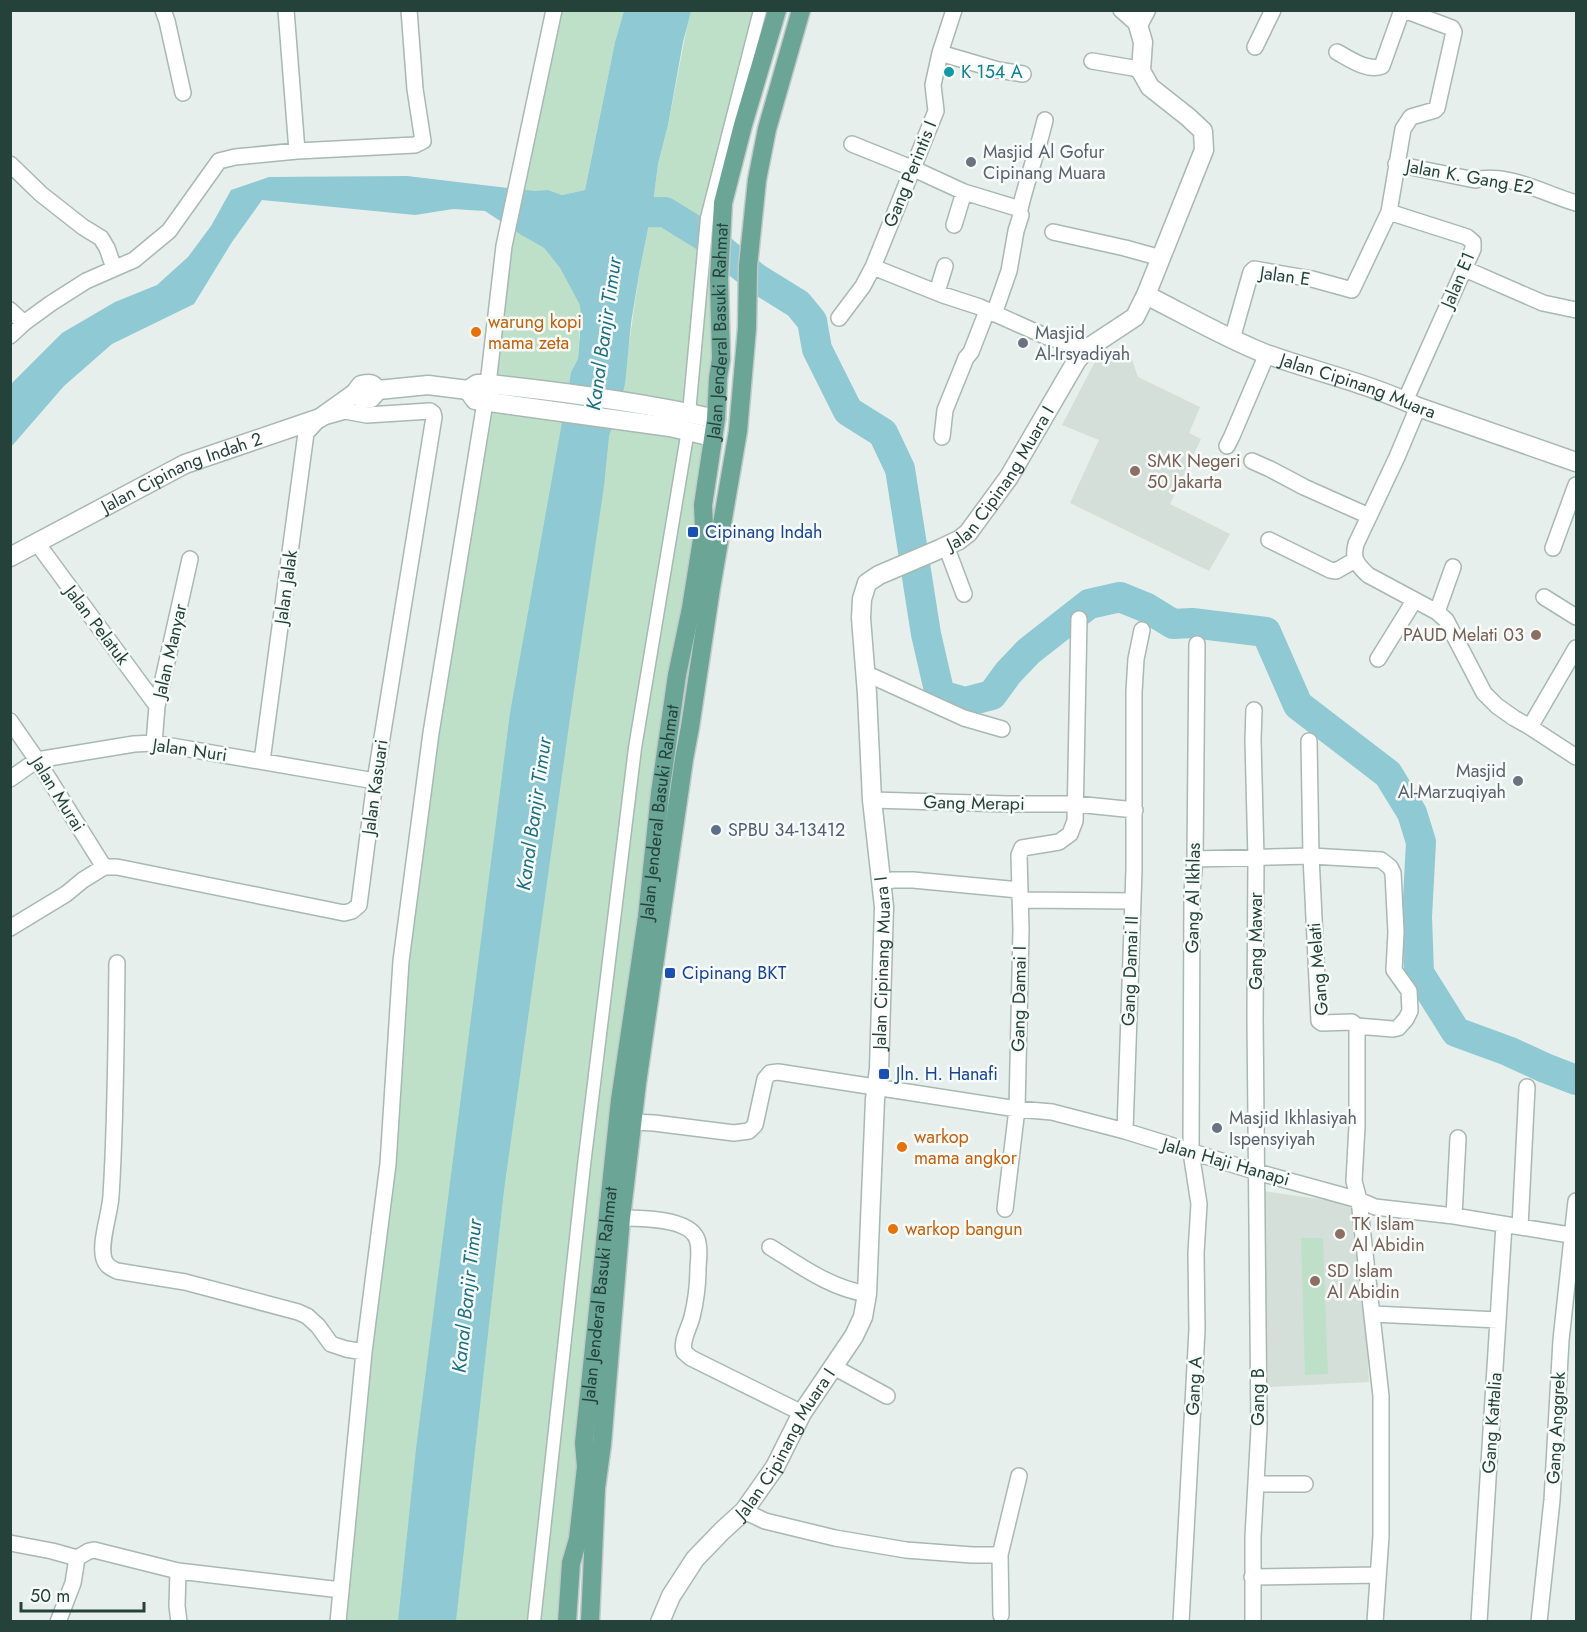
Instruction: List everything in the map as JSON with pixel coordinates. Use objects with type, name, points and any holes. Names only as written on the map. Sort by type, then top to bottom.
[{"type":"main road","name":"Jalan Jenderal Basuki Rahmat","points":[[567,1622],[572,1563],[578,1539],[586,1467],[585,1433],[620,1100],[647,917],[660,793],[677,675],[704,527],[703,505],[716,418],[721,359],[718,279],[723,202],[777,10]]},
{"type":"main road","name":"Jalan Jenderal Basuki Rahmat","points":[[590,1622],[596,1488],[602,1443],[621,1218],[637,1083],[684,759],[738,431],[747,328],[748,266],[757,180],[767,129],[801,10]]},
{"type":"street","points":[[163,10],[183,93]]},
{"type":"street","points":[[286,10],[297,151]]},
{"type":"street","points":[[10,336],[24,323],[86,281],[134,260],[169,231],[219,161],[235,157],[297,151],[415,146],[423,141],[414,89],[408,10]]},
{"type":"street","points":[[338,1622],[364,1352],[388,1164],[401,961],[431,733],[496,394],[504,246],[554,10]]},
{"type":"street","points":[[534,1622],[584,1165],[635,748],[707,218],[760,10]]},
{"type":"street","name":"Gang Perintis I","points":[[838,318],[863,286],[873,267],[936,111],[933,85],[940,53],[954,10]]},
{"type":"street","points":[[1092,61],[1141,71],[1142,18],[1121,10]]},
{"type":"street","points":[[1255,47],[1273,10]]},
{"type":"street","points":[[1337,52],[1366,66],[1376,69],[1382,66],[1403,10],[1452,28],[1454,32],[1437,108],[1411,117],[1403,129],[1389,212]]},
{"type":"street","points":[[940,53],[998,70],[1023,74]]},
{"type":"street","name":"Jalan Cipinang Muara I","points":[[660,1622],[671,1596],[695,1559],[744,1511],[775,1467],[802,1413],[854,1336],[862,1317],[867,1294],[876,1088],[879,1069],[884,907],[872,800],[861,618],[862,599],[867,583],[879,575],[943,548],[968,533],[1024,454],[1077,360],[1088,348],[1135,317],[1204,150],[1203,131],[1150,87],[1141,71]]},
{"type":"street","points":[[852,144],[964,192],[1020,208],[1045,120]]},
{"type":"street","points":[[10,164],[42,194],[83,227],[102,238],[114,268]]},
{"type":"street","name":"Jalan K. Gang E2","points":[[1396,164],[1476,180],[1486,177],[1524,183],[1576,203]]},
{"type":"street","points":[[954,225],[964,192]]},
{"type":"street","name":"Jalan E1","points":[[1355,560],[1356,544],[1397,457],[1412,404],[1473,249],[1473,242],[1467,237],[1389,212]]},
{"type":"street","name":"Jalan E","points":[[1232,339],[1251,272],[1254,269],[1312,279],[1352,290],[1389,212]]},
{"type":"street","points":[[942,437],[945,410],[966,358],[971,352],[1009,271],[1021,215]]},
{"type":"street","points":[[1053,232],[1161,258]]},
{"type":"street","points":[[937,292],[945,266]]},
{"type":"street","points":[[873,267],[1022,324],[1047,337],[1088,348]]},
{"type":"street","points":[[1465,269],[1543,303],[1576,310]]},
{"type":"street","name":"Jalan Cipinang Muara","points":[[1146,295],[1232,339],[1267,354],[1344,379],[1576,462]]},
{"type":"street","points":[[10,310],[24,323]]},
{"type":"street","points":[[1227,446],[1267,354]]},
{"type":"street","name":"Jalan Cipinang Indah 2","points":[[10,557],[185,464],[320,418],[355,393],[362,399],[371,398],[378,390],[428,384],[468,390],[477,384],[496,394],[567,392],[680,420],[713,437]]},
{"type":"street","name":"Jalan Kasuari","points":[[104,867],[117,867],[344,913],[352,911],[358,905],[375,781],[434,417],[430,411],[367,415],[345,411],[320,418]]},
{"type":"street","name":"Jalan Jalak","points":[[262,761],[306,433],[320,418]]},
{"type":"street","name":"Jalan Cipinang Indah 2","points":[[680,420],[716,418]]},
{"type":"street","points":[[1252,461],[1369,516]]},
{"type":"street","points":[[1553,548],[1576,485]]},
{"type":"street","points":[[1269,540],[1330,570],[1336,571],[1355,560],[1368,575],[1437,612],[1450,625],[1484,693],[1514,718],[1576,757]]},
{"type":"street","name":"Jalan Pelatuk","points":[[37,543],[157,706]]},
{"type":"street","points":[[943,548],[964,594]]},
{"type":"street","name":"Jalan Manyar","points":[[154,743],[157,706],[190,559]]},
{"type":"street","points":[[1437,612],[1453,567]]},
{"type":"street","points":[[1544,597],[1576,617]]},
{"type":"street","points":[[1378,659],[1414,601]]},
{"type":"street","points":[[1076,804],[1079,619]]},
{"type":"street","name":"Gang Damai II","points":[[1125,1131],[1133,901],[1136,659],[1142,630]]},
{"type":"street","name":"Gang Al Ikhlas","points":[[1191,1152],[1192,892],[1195,859],[1197,644]]},
{"type":"street","points":[[1530,727],[1576,648]]},
{"type":"street","points":[[865,673],[964,718],[1002,729]]},
{"type":"street","name":"Gang Mawar","points":[[1254,710],[1257,1172]]},
{"type":"street","name":"Jalan Murai","points":[[10,721],[104,867]]},
{"type":"street","name":"Gang Melati","points":[[1309,741],[1311,856],[1319,1021],[1322,1023],[1352,1022],[1357,1026],[1357,1126],[1354,1181],[1359,1200],[1381,1396],[1381,1536],[1375,1622]]},
{"type":"street","name":"Jalan Nuri","points":[[10,779],[37,760],[134,744],[154,743],[375,781]]},
{"type":"street","name":"Gang Merapi","points":[[872,800],[1076,804],[1135,810]]},
{"type":"street","name":"Gang Damai I","points":[[1005,1209],[1017,1109],[1021,940],[1020,852],[1022,848],[1059,842],[1070,834],[1075,821],[1076,804]]},
{"type":"street","points":[[1195,859],[1311,856],[1381,860],[1390,867],[1393,873],[1396,932],[1394,970],[1410,991],[1410,1011],[1398,1028],[1357,1026]]},
{"type":"street","points":[[10,928],[66,894],[104,867]]},
{"type":"street","points":[[881,882],[913,880],[1019,895],[1133,901]]},
{"type":"street","points":[[117,963],[114,1137],[111,1200],[104,1237],[104,1260],[109,1267],[117,1271],[185,1282],[298,1312],[307,1316],[318,1326],[331,1344],[364,1352]]},
{"type":"street","name":"Jalan Haji Hanapi","points":[[633,1122],[734,1134],[749,1131],[754,1125],[765,1079],[770,1073],[778,1072],[1017,1109],[1052,1112],[1125,1131],[1257,1172],[1359,1200],[1375,1207],[1454,1216],[1574,1235]]},
{"type":"street","name":"Gang Kattalia","points":[[1479,1622],[1498,1320],[1512,1226],[1527,1087]]},
{"type":"street","points":[[1454,1216],[1458,1138]]},
{"type":"street","name":"Gang A","points":[[1182,1622],[1197,1330],[1196,1253],[1199,1204],[1191,1152]]},
{"type":"street","name":"Gang B","points":[[1253,1622],[1252,1577],[1259,1428],[1257,1172]]},
{"type":"street","name":"Gang Anggrek","points":[[1539,1622],[1552,1500],[1561,1340],[1576,1201]]},
{"type":"street","points":[[621,1218],[666,1221],[688,1229],[696,1237],[699,1252],[697,1294],[692,1318],[682,1346],[684,1352],[691,1358],[802,1413]]},
{"type":"street","points":[[770,1247],[824,1281],[853,1292],[867,1294]]},
{"type":"street","points":[[1373,1314],[1498,1320]]},
{"type":"street","points":[[832,1366],[887,1396]]},
{"type":"street","points":[[1000,1615],[1000,1555],[1019,1476]]},
{"type":"street","points":[[1256,1484],[1305,1484]]},
{"type":"street","points":[[744,1511],[765,1521],[906,1550],[1000,1555]]},
{"type":"street","points":[[10,1543],[77,1558],[94,1550],[178,1571],[341,1590]]},
{"type":"street","points":[[58,1622],[73,1583],[77,1558]]},
{"type":"street","points":[[178,1571],[179,1622]]},
{"type":"street","points":[[1252,1577],[1378,1575]]},
{"type":"shaded area","name":"SMK Negeri 50 Jakarta","points":[[1129,351],[1138,377],[1200,407],[1189,433],[1201,439],[1170,504],[1230,534],[1209,571],[1070,503],[1099,440],[1062,425],[1099,354]]},
{"type":"shaded area","name":"SD Islam Al Abidin","points":[[1263,1191],[1359,1205],[1369,1382],[1268,1387]]},
{"type":"green space","points":[[554,11],[624,11],[615,42],[585,190],[562,195],[548,190],[523,236],[544,248],[560,268],[581,305],[578,359],[571,372],[567,392],[488,384],[504,246]]},
{"type":"green space","points":[[690,11],[777,11],[723,203],[716,419],[621,400],[658,164],[668,125]]},
{"type":"green space","points":[[485,401],[713,437],[567,1621],[337,1622],[401,961]]},
{"type":"green space","points":[[1301,1238],[1323,1238],[1328,1374],[1305,1375]]},
{"type":"water","name":"Kanal Banjir Timur","points":[[624,11],[691,11],[658,164],[631,323],[625,384],[609,436],[604,486],[504,1190],[456,1621],[398,1621],[416,1449],[510,713],[571,372],[578,359],[580,305],[560,268],[544,248],[485,211],[453,209],[415,215],[262,200],[232,242],[194,304],[112,344],[64,386],[11,447],[11,384],[62,333],[115,302],[157,285],[188,257],[211,226],[231,190],[269,177],[407,176],[534,191],[548,190],[562,195],[585,190],[615,42]]},
{"type":"waterway","points":[[610,213],[665,212],[707,238],[756,278],[798,304],[812,321],[817,349],[848,411],[883,433],[900,469],[926,634],[940,695],[965,702],[992,695],[1008,673],[1029,651],[1089,604],[1120,597],[1147,608],[1173,624],[1192,623],[1266,632],[1298,705],[1388,774],[1412,813],[1421,842],[1417,917],[1419,973],[1456,1032],[1576,1080]]},
{"type":"place","name":"K 154 A","points":[[949,72]]},
{"type":"place","name":"Masjid Al Gofur Cipinang Muara","points":[[971,162]]},
{"type":"place","name":"warung kopi mama zeta","points":[[476,332]]},
{"type":"place","name":"Masjid Al-Irsyadiyah","points":[[1023,343]]},
{"type":"place","name":"SMK Negeri 50 Jakarta","points":[[1135,471]]},
{"type":"place","name":"Cipinang Indah","points":[[693,532]]},
{"type":"place","name":"PAUD Melati 03","points":[[1536,635]]},
{"type":"place","name":"Masjid Al-Marzuqiyah","points":[[1518,781]]},
{"type":"place","name":"SPBU 34-13412","points":[[716,830]]},
{"type":"place","name":"Cipinang BKT","points":[[670,973]]},
{"type":"place","name":"Jln. H. Hanafi","points":[[884,1074]]},
{"type":"place","name":"Masjid Ikhlasiyah Ispensyiyah","points":[[1217,1128]]},
{"type":"place","name":"warkop mama angkor","points":[[902,1147]]},
{"type":"place","name":"warkop bangun","points":[[893,1229]]},
{"type":"place","name":"TK Islam Al Abidin","points":[[1340,1234]]},
{"type":"place","name":"SD Islam Al Abidin","points":[[1315,1281]]}]
